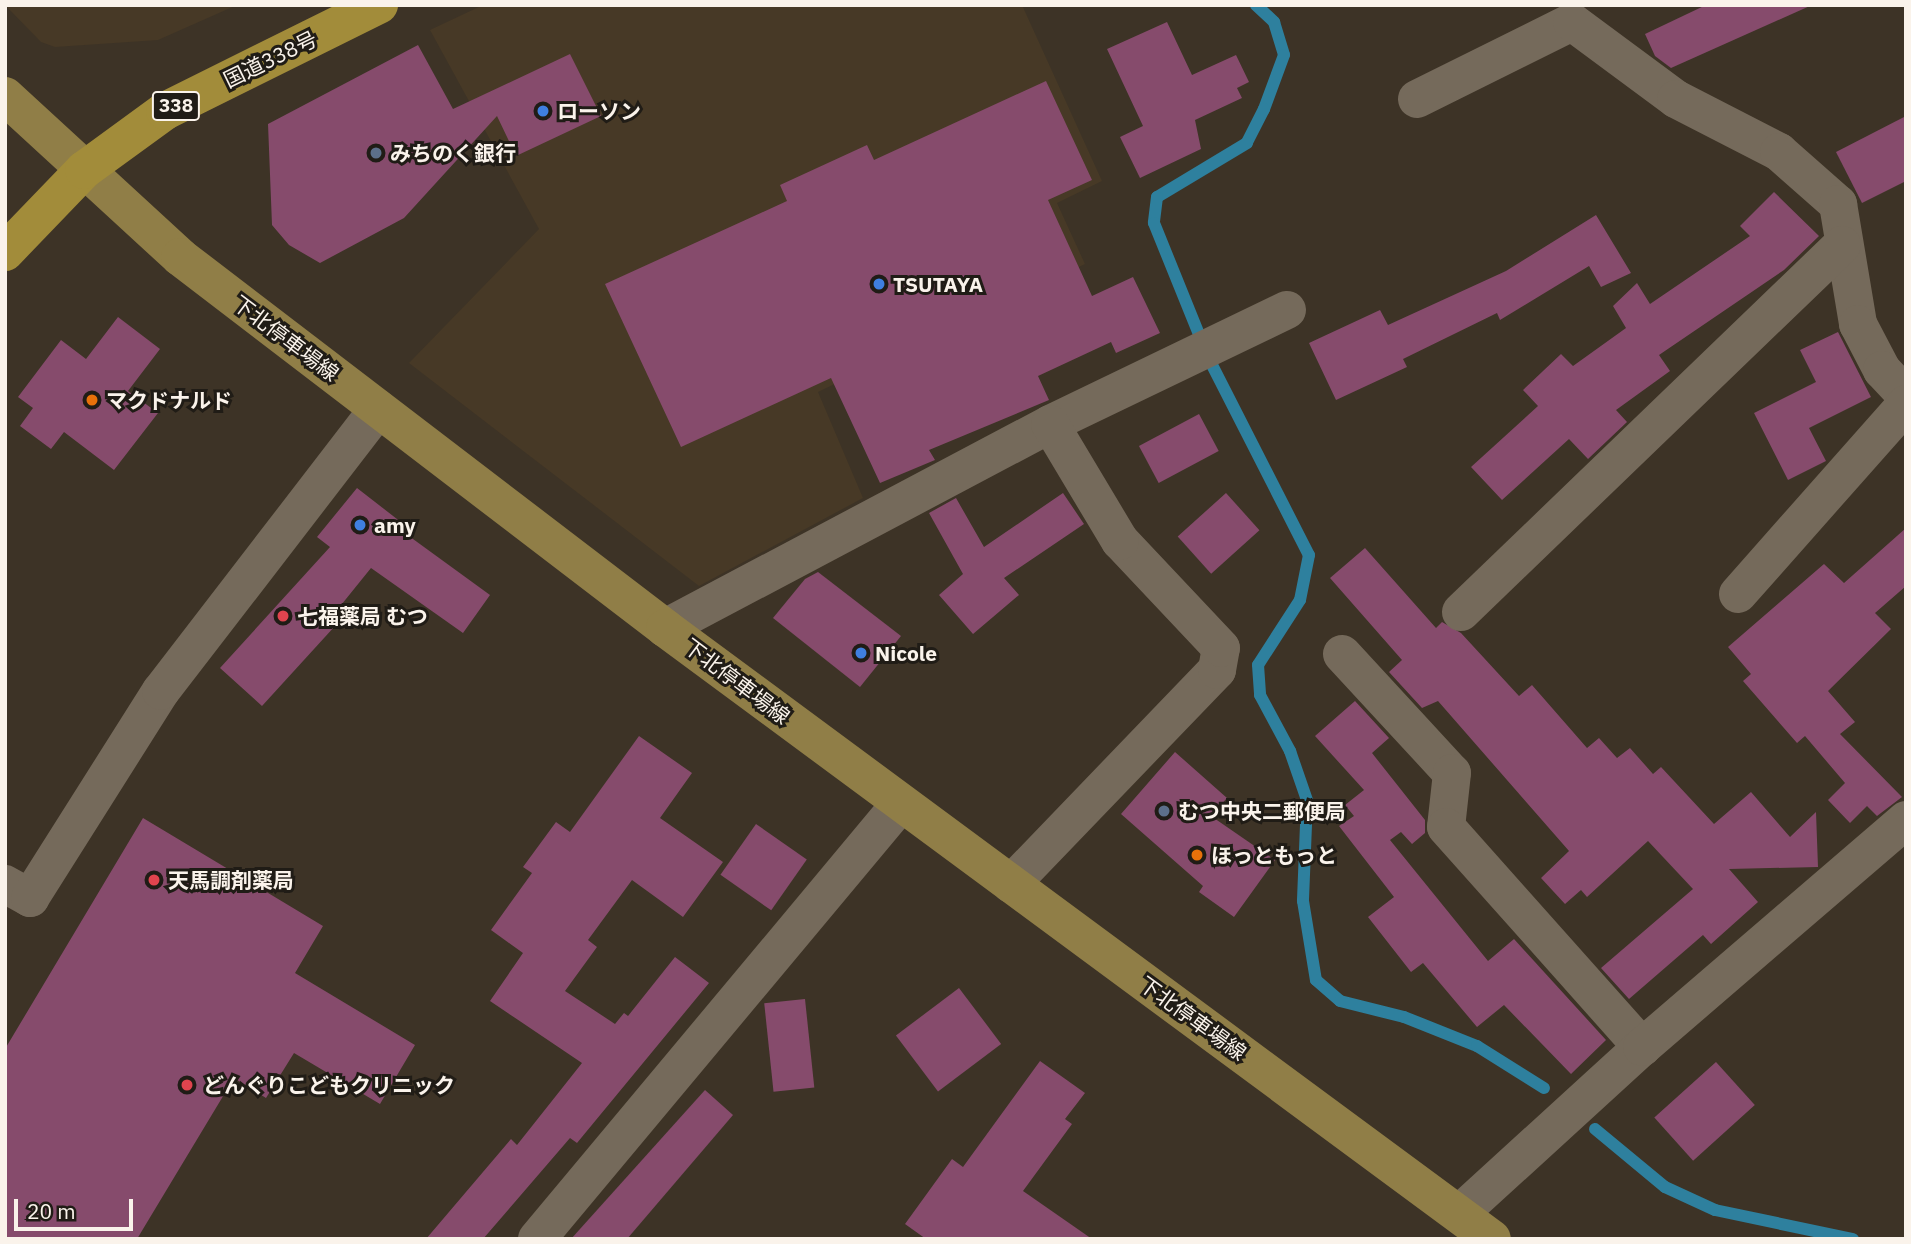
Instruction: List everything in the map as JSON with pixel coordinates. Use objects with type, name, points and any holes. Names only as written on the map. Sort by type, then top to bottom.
[{"type":"highway","name":"国道338号","points":[[5,252],[84,170],[165,111],[379,5]]},
{"type":"main road","name":"下北停車場線","points":[[5,96],[180,257],[665,628],[1492,1239]]},
{"type":"street","points":[[1417,99],[1572,22],[1676,99],[1779,152],[1838,204],[1842,245],[1858,324],[1882,370],[1906,396]]},
{"type":"street","points":[[1461,612],[1842,245]]},
{"type":"street","points":[[665,628],[1050,424],[1287,310]]},
{"type":"street","points":[[1738,594],[1906,404]]},
{"type":"street","points":[[5,884],[30,898],[161,691],[379,409]]},
{"type":"street","points":[[1011,884],[1217,670],[1221,648],[1120,541],[1050,424]]},
{"type":"street","points":[[1342,654],[1452,773],[1446,827],[1642,1047]]},
{"type":"street","points":[[537,1239],[901,803]]},
{"type":"street","points":[[1459,1214],[1642,1047],[1899,840]]},
{"type":"shaded area","points":[[5,5],[237,5],[158,40],[55,47],[41,42]]},
{"type":"shaded area","points":[[483,5],[1022,5],[1102,181],[1057,203],[1085,264],[818,392],[863,498],[699,586],[409,363],[539,229],[430,30]]},
{"type":"building","points":[[1706,5],[1812,5],[1671,68],[1655,56],[1645,34]]},
{"type":"building","points":[[1167,22],[1192,75],[1236,55],[1249,82],[1237,88],[1242,98],[1195,120],[1201,149],[1140,178],[1120,137],[1143,126],[1107,49]]},
{"type":"building","points":[[418,45],[453,109],[570,54],[601,116],[516,156],[497,116],[404,218],[320,263],[289,245],[272,225],[268,124]]},
{"type":"building","points":[[1046,81],[1092,180],[1048,200],[1092,296],[1133,277],[1160,333],[1116,353],[1111,342],[1038,376],[1049,400],[929,450],[935,460],[880,483],[831,378],[681,447],[605,284],[787,201],[780,185],[867,145],[874,160]]},
{"type":"building","points":[[1906,116],[1906,181],[1862,203],[1836,152]]},
{"type":"building","points":[[1774,192],[1819,236],[1784,270],[1659,355],[1670,371],[1616,410],[1627,422],[1588,459],[1569,439],[1502,500],[1471,467],[1538,406],[1523,390],[1561,354],[1573,366],[1626,328],[1613,306],[1637,283],[1650,304],[1750,236],[1740,226]]},
{"type":"building","points":[[1596,215],[1631,273],[1601,287],[1589,266],[1500,320],[1497,313],[1403,359],[1407,367],[1336,400],[1309,343],[1380,310],[1388,325],[1506,271]]},
{"type":"building","points":[[118,317],[160,349],[128,391],[158,413],[114,470],[64,432],[51,449],[20,426],[33,408],[18,397],[61,340],[86,359]]},
{"type":"building","points":[[1838,332],[1871,397],[1809,428],[1826,461],[1788,480],[1754,413],[1816,382],[1800,350]]},
{"type":"building","points":[[1199,414],[1219,451],[1159,483],[1139,446]]},
{"type":"building","points":[[357,488],[406,526],[402,531],[490,595],[463,633],[371,568],[329,620],[335,626],[262,706],[220,668],[330,547],[317,537]]},
{"type":"building","points":[[1063,493],[1084,524],[1004,578],[1019,595],[973,634],[939,595],[963,574],[929,513],[956,498],[984,547]]},
{"type":"building","points":[[1226,493],[1259,530],[1211,574],[1178,536]]},
{"type":"building","points":[[1906,528],[1906,586],[1875,613],[1891,629],[1828,691],[1855,722],[1840,734],[1902,797],[1877,816],[1867,806],[1850,823],[1828,800],[1845,783],[1805,736],[1797,743],[1743,681],[1751,674],[1728,647],[1824,564],[1844,583]]},
{"type":"building","points":[[1365,548],[1436,628],[1442,622],[1461,633],[1519,696],[1532,685],[1587,748],[1599,738],[1617,758],[1630,748],[1653,774],[1661,767],[1714,824],[1751,792],[1790,837],[1816,812],[1818,867],[1729,869],[1758,902],[1711,944],[1703,935],[1629,999],[1601,968],[1693,889],[1648,841],[1587,897],[1581,890],[1565,904],[1541,878],[1569,851],[1438,701],[1422,708],[1389,672],[1402,660],[1330,578]]},
{"type":"building","points":[[818,572],[901,636],[860,687],[773,618],[805,579]]},
{"type":"building","points":[[1355,701],[1389,738],[1372,753],[1425,820],[1425,833],[1412,844],[1401,832],[1390,840],[1488,961],[1514,939],[1606,1040],[1571,1074],[1504,1005],[1477,1027],[1423,963],[1411,972],[1368,917],[1394,897],[1339,826],[1354,816],[1345,805],[1364,790],[1315,736]]},
{"type":"building","points":[[639,736],[692,773],[660,818],[723,862],[683,917],[632,880],[588,940],[597,947],[565,991],[615,1024],[624,1013],[628,1016],[675,957],[709,983],[577,1143],[570,1138],[483,1239],[426,1239],[511,1139],[517,1145],[582,1063],[490,1001],[523,953],[491,930],[532,873],[523,867],[556,822],[570,832]]},
{"type":"building","points":[[1175,752],[1227,798],[1211,816],[1275,860],[1234,917],[1199,892],[1203,886],[1121,814]]},
{"type":"building","points":[[143,818],[323,926],[295,973],[415,1045],[380,1104],[294,1053],[266,1098],[234,1078],[137,1239],[5,1239],[5,1049]]},
{"type":"building","points":[[756,824],[807,860],[771,910],[720,875]]},
{"type":"building","points":[[959,988],[1001,1044],[938,1091],[896,1036]]},
{"type":"building","points":[[805,999],[814,1088],[774,1092],[764,1003]]},
{"type":"building","points":[[1040,1061],[1085,1093],[1065,1119],[1072,1124],[1023,1191],[1092,1239],[926,1239],[905,1224],[952,1159],[963,1167]]},
{"type":"building","points":[[1716,1062],[1755,1105],[1693,1161],[1654,1118]]},
{"type":"building","points":[[705,1090],[733,1115],[627,1239],[571,1239]]},
{"type":"waterway","points":[[1256,5],[1274,22],[1284,55],[1264,109],[1247,143],[1157,197],[1154,223],[1209,359],[1309,555],[1300,600],[1258,665],[1260,695],[1290,751],[1307,800],[1303,901],[1316,980],[1340,1001],[1404,1017],[1477,1046],[1544,1088]]},
{"type":"waterway","points":[[1595,1129],[1665,1187],[1715,1210],[1853,1239]]},
{"type":"place","name":"ローソン","points":[[543,111]]},
{"type":"place","name":"みちのく銀行","points":[[376,153]]},
{"type":"place","name":"TSUTAYA","points":[[879,284]]},
{"type":"place","name":"マクドナルド","points":[[92,400]]},
{"type":"place","name":"amy","points":[[360,525]]},
{"type":"place","name":"七福薬局 むつ","points":[[283,616]]},
{"type":"place","name":"Nicole","points":[[861,653]]},
{"type":"place","name":"むつ中央二郵便局","points":[[1164,811]]},
{"type":"place","name":"ほっともっと","points":[[1197,855]]},
{"type":"place","name":"天馬調剤薬局","points":[[154,880]]},
{"type":"place","name":"どんぐりこどもクリニック","points":[[187,1085]]}]
